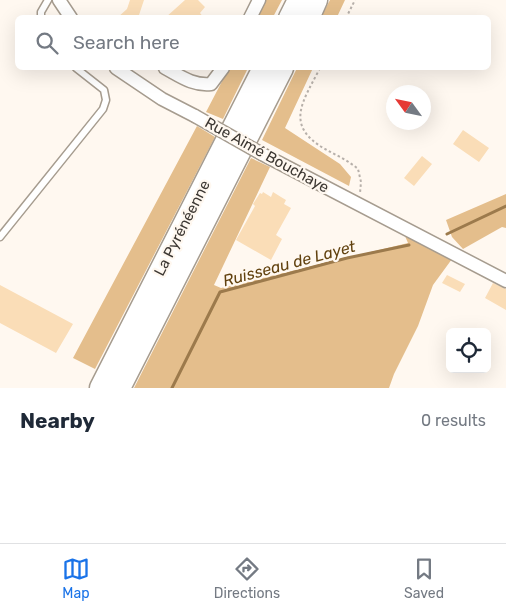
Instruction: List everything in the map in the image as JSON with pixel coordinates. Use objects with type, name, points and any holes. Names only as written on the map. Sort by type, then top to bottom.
[{"type":"highway","points":[[292,15],[299,0]]},
{"type":"highway","points":[[309,15],[316,0]]},
{"type":"highway","name":"La Pyrénéenne","points":[[101,388],[263,70]]},
{"type":"highway","name":"La Pyrénéenne","points":[[118,388],[281,70]]},
{"type":"street","points":[[59,0],[69,15]]},
{"type":"street","points":[[252,15],[259,0]]},
{"type":"street","name":"Rue Aimé Bouchaye","points":[[122,70],[162,99],[262,154],[506,281]]},
{"type":"street","points":[[169,70],[189,81],[202,85],[211,84],[222,70]]},
{"type":"lane","points":[[41,15],[48,0]]},
{"type":"lane","points":[[0,237],[103,109],[106,100],[104,90],[79,70]]},
{"type":"path","points":[[348,15],[355,0]]},
{"type":"path","points":[[319,70],[301,105],[299,112],[300,122],[306,134],[314,143],[358,169],[361,182],[360,206]]},
{"type":"shaded area","points":[[265,0],[282,0],[274,15],[257,15]]},
{"type":"shaded area","points":[[330,0],[345,0],[338,15],[322,15]]},
{"type":"shaded area","points":[[228,70],[247,70],[223,119],[206,112]]},
{"type":"shaded area","points":[[296,70],[312,70],[285,128],[340,164],[351,177],[349,186],[262,140]]},
{"type":"shaded area","points":[[197,126],[215,137],[95,369],[73,358]]},
{"type":"shaded area","points":[[251,158],[270,167],[214,285],[221,288],[408,243],[405,236],[452,259],[433,285],[418,326],[389,388],[134,388]]},
{"type":"shaded area","points":[[506,194],[506,228],[502,227],[463,249],[452,237],[446,220]]},
{"type":"building","points":[[130,0],[144,0],[139,15],[120,15],[127,9]]},
{"type":"building","points":[[185,0],[198,0],[205,7],[200,13],[202,15],[168,15]]},
{"type":"building","points":[[463,130],[489,148],[479,162],[453,144]]},
{"type":"building","points":[[422,156],[432,164],[414,186],[404,178]]},
{"type":"building","points":[[263,192],[271,197],[273,192],[286,200],[284,204],[291,208],[276,235],[282,239],[271,260],[236,240],[255,206],[253,204],[260,193],[262,194]]},
{"type":"building","points":[[447,275],[465,284],[460,292],[442,283]]},
{"type":"building","points":[[493,283],[506,289],[506,310],[485,298]]},
{"type":"building","points":[[0,285],[73,324],[56,353],[0,323]]},
{"type":"waterway","name":"Ruisseau de Layet","points":[[447,234],[506,206]]},
{"type":"waterway","name":"Ruisseau de Layet","points":[[172,388],[220,292],[347,258],[409,245]]}]
